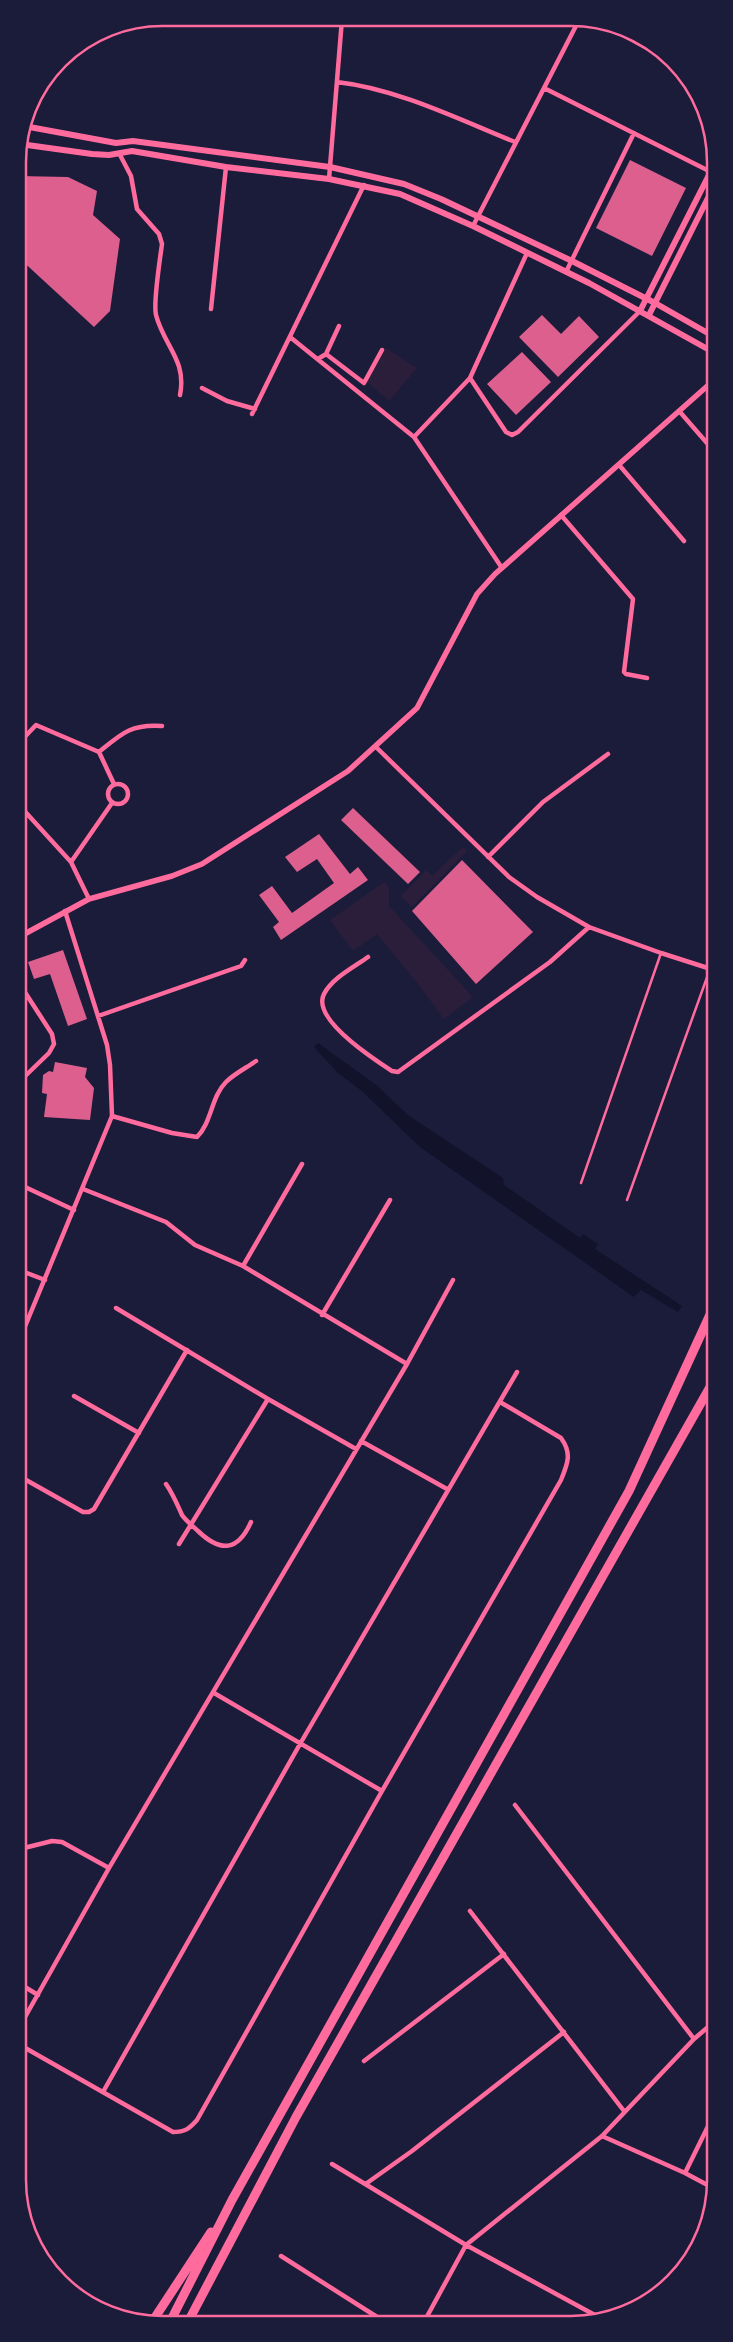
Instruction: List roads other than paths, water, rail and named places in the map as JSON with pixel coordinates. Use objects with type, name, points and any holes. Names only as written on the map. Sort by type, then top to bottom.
[{"type":"highway","points":[[173,2316],[232,2200],[629,1491],[706,1322]]},
{"type":"highway","points":[[191,2316],[301,2109],[706,1393]]},
{"type":"highway","points":[[156,2316],[232,2200]]},
{"type":"main road","points":[[31,127],[116,143],[132,140],[330,167],[404,184],[478,216],[572,261],[646,298],[707,333]]},
{"type":"main road","points":[[28,145],[109,155],[132,151],[226,166],[329,179],[400,194],[473,226],[566,272],[649,315],[707,348]]},
{"type":"main road","points":[[640,311],[707,181]]},
{"type":"main road","points":[[649,315],[707,200]]},
{"type":"street","points":[[329,179],[341,26]]},
{"type":"street","points":[[473,226],[576,26]]},
{"type":"street","points":[[337,82],[357,85],[402,98],[515,142]]},
{"type":"street","points":[[544,88],[707,169]]},
{"type":"street","points":[[566,272],[634,133]]},
{"type":"street","points":[[119,153],[131,176],[136,209],[159,234],[156,314],[179,362],[182,381],[180,395]]},
{"type":"street","points":[[211,309],[226,166]]},
{"type":"street","points":[[202,388],[227,401],[254,411],[364,185]]},
{"type":"street","points":[[414,437],[470,378],[527,253]]},
{"type":"street","points":[[470,378],[506,432],[512,434],[518,432],[640,311]]},
{"type":"street","points":[[318,359],[326,354],[339,326]]},
{"type":"street","points":[[290,337],[414,437],[502,568]]},
{"type":"street","points":[[326,354],[364,383],[382,350]]},
{"type":"street","points":[[27,933],[89,899],[172,876],[202,864],[348,771],[417,708],[477,594],[502,568],[561,514],[620,466],[707,388]]},
{"type":"street","points":[[680,412],[707,443]]},
{"type":"street","points":[[620,466],[684,541]]},
{"type":"street","points":[[561,514],[633,599],[624,672],[647,678]]},
{"type":"street","points":[[27,735],[36,725],[99,752],[114,784]]},
{"type":"street","points":[[99,752],[124,731],[149,725],[162,726]]},
{"type":"street","points":[[376,747],[508,877],[537,897],[589,927],[661,954],[707,967]]},
{"type":"street","points":[[488,857],[543,802],[608,754]]},
{"type":"street","points":[[114,784],[124,786],[128,795],[122,803],[112,803],[108,794],[109,788],[114,784]]},
{"type":"street","points":[[71,862],[112,803]]},
{"type":"street","points":[[27,813],[71,862],[89,899]]},
{"type":"street","points":[[26,1324],[112,1116],[110,1065],[98,1016],[65,911]]},
{"type":"street","points":[[368,957],[329,986],[322,996],[322,1008],[335,1026],[360,1050],[392,1071],[398,1072],[550,962],[589,927]]},
{"type":"street","points":[[98,1016],[241,966],[245,960]]},
{"type":"street","points":[[27,996],[52,1034],[54,1044],[50,1053],[27,1075]]},
{"type":"street","points":[[112,1116],[172,1133],[197,1137],[204,1130],[218,1095],[226,1082],[256,1061]]},
{"type":"street","points":[[243,1266],[302,1164]]},
{"type":"street","points":[[26,1187],[74,1210]]},
{"type":"street","points":[[83,1189],[166,1222],[195,1245],[243,1266],[322,1315],[407,1364]]},
{"type":"street","points":[[322,1315],[390,1200]]},
{"type":"street","points":[[26,1273],[45,1280]]},
{"type":"street","points":[[26,2016],[109,1868],[407,1364],[453,1280]]},
{"type":"street","points":[[116,1308],[356,1449]]},
{"type":"street","points":[[26,1480],[83,1512],[89,1512],[94,1509],[187,1350]]},
{"type":"street","points":[[103,2092],[300,1744],[447,1489],[517,1372]]},
{"type":"street","points":[[74,1396],[139,1433]]},
{"type":"street","points":[[179,1544],[268,1399]]},
{"type":"street","points":[[26,2048],[173,2132],[182,2132],[190,2128],[197,2120],[570,1461],[568,1447],[561,1438],[500,1402]]},
{"type":"street","points":[[361,1441],[447,1489]]},
{"type":"street","points":[[166,1484],[183,1516],[206,1539],[216,1544],[230,1546],[245,1536],[251,1522]]},
{"type":"street","points":[[214,1693],[382,1791]]},
{"type":"street","points":[[515,1805],[694,2039]]},
{"type":"street","points":[[26,1847],[52,1841],[62,1842],[109,1868]]},
{"type":"street","points":[[470,1911],[624,2111]]},
{"type":"street","points":[[364,2061],[504,1954]]},
{"type":"street","points":[[26,1988],[38,1995]]},
{"type":"street","points":[[427,2316],[466,2245],[602,2136],[624,2111],[706,2029]]},
{"type":"street","points":[[367,2183],[412,2151],[564,2032]]},
{"type":"street","points":[[685,2173],[706,2130]]},
{"type":"street","points":[[602,2136],[706,2184]]},
{"type":"street","points":[[332,2164],[367,2183],[466,2245],[593,2314]]},
{"type":"street","points":[[281,2256],[376,2316]]},
{"type":"lane","points":[[581,1184],[661,954]]},
{"type":"lane","points":[[627,1200],[707,984]]}]
